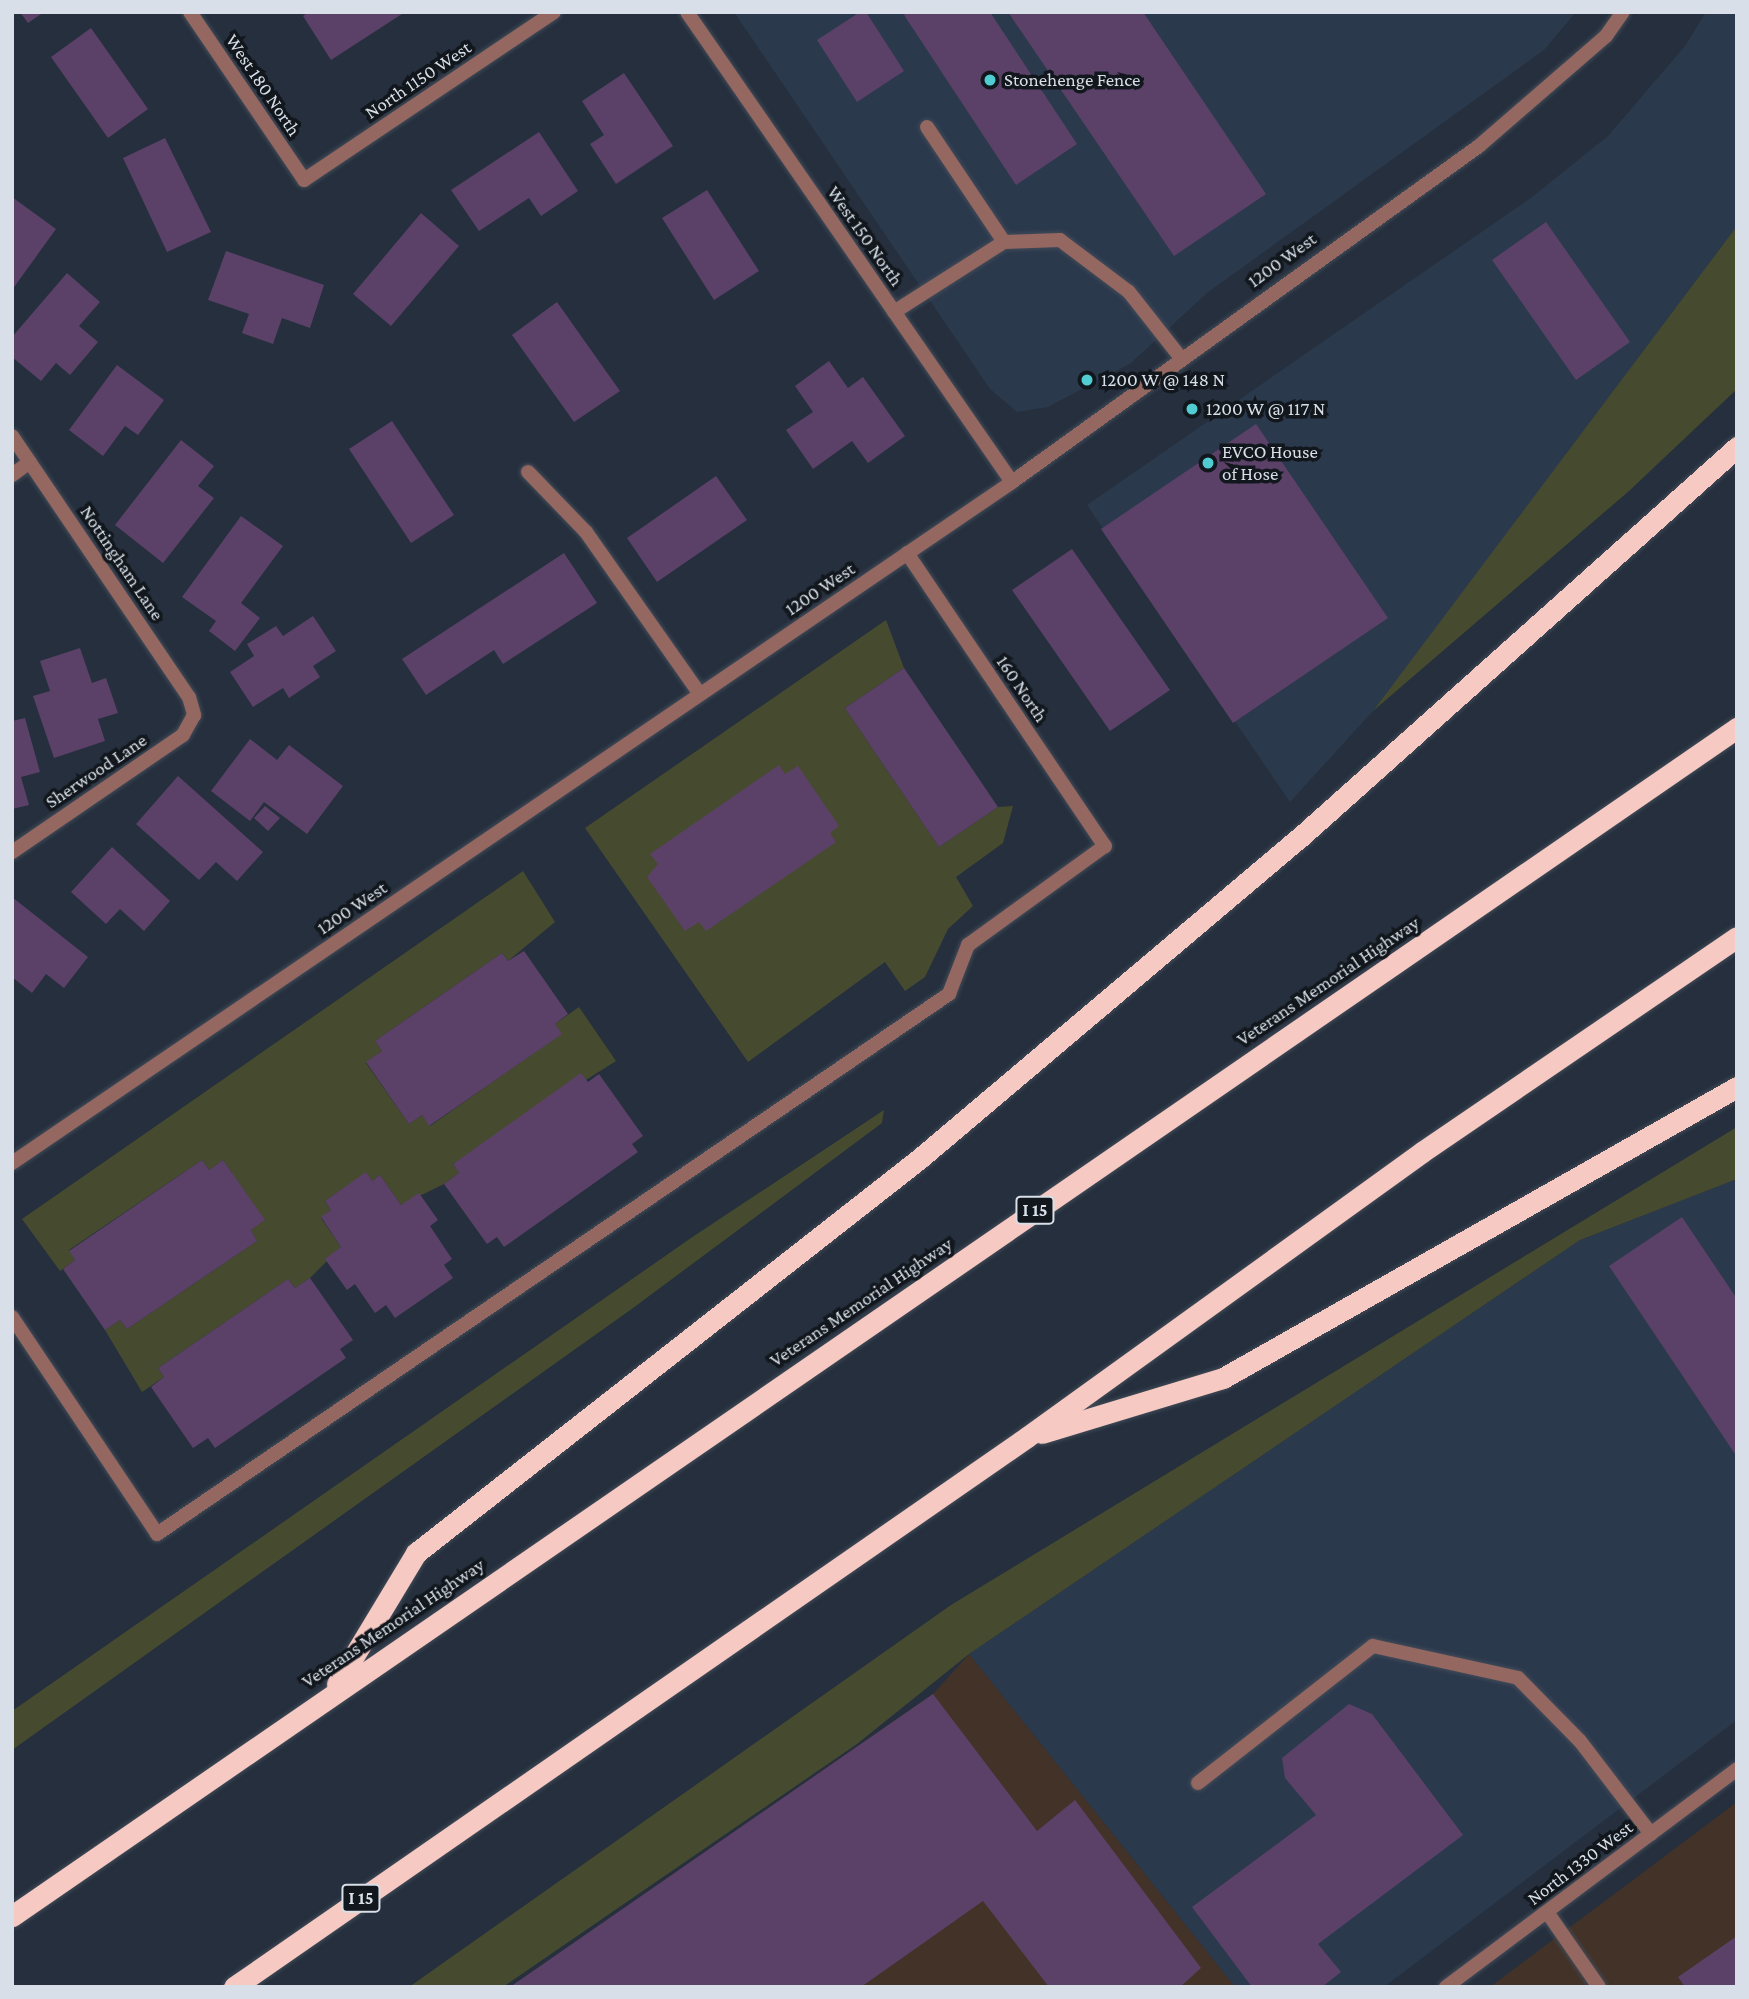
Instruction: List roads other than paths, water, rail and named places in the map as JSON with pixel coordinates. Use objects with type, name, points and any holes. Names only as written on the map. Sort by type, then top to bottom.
[{"type":"highway","points":[[333,1692],[416,1553],[919,1159],[1298,839],[1737,447]]},
{"type":"highway","name":"Veterans Memorial Highway","points":[[12,1916],[333,1692],[1737,728]]},
{"type":"highway","name":"I 15","points":[[234,1987],[1027,1437],[1422,1152],[1737,937]]},
{"type":"highway","points":[[1027,1437],[1223,1378],[1737,1087]]},
{"type":"street","name":"West 180 North","points":[[190,12],[304,180]]},
{"type":"street","name":"North 1150 West","points":[[304,180],[554,12]]},
{"type":"street","name":"West 150 North","points":[[687,12],[1012,482]]},
{"type":"street","name":"1200 West","points":[[12,1163],[1012,482],[1479,146],[1606,36],[1623,12]]},
{"type":"street","points":[[927,127],[1004,242]]},
{"type":"street","points":[[894,312],[1004,242],[1060,240],[1129,292],[1181,358]]},
{"type":"street","name":"Nottingham Lane","points":[[12,436],[189,697],[194,715]]},
{"type":"street","points":[[12,475],[30,462]]},
{"type":"street","points":[[528,472],[586,531],[700,694]]},
{"type":"street","name":"160 North","points":[[12,1318],[157,1534],[949,994],[968,945],[1105,846],[907,553]]},
{"type":"street","name":"Sherwood Lane","points":[[12,852],[183,735],[194,715]]},
{"type":"street","points":[[1198,1783],[1373,1646],[1518,1678],[1580,1741],[1651,1834]]},
{"type":"street","name":"North 1330 West","points":[[1447,1987],[1737,1769]]},
{"type":"street","points":[[1547,1912],[1598,1987]]},
{"type":"place","name":"Stonehenge Fence","points":[[990,80]]},
{"type":"place","name":"1200 W @ 148 N","points":[[1087,380]]},
{"type":"place","name":"1200 W @ 117 N","points":[[1192,409]]},
{"type":"place","name":"EVCO House of Hose","points":[[1208,463]]}]
